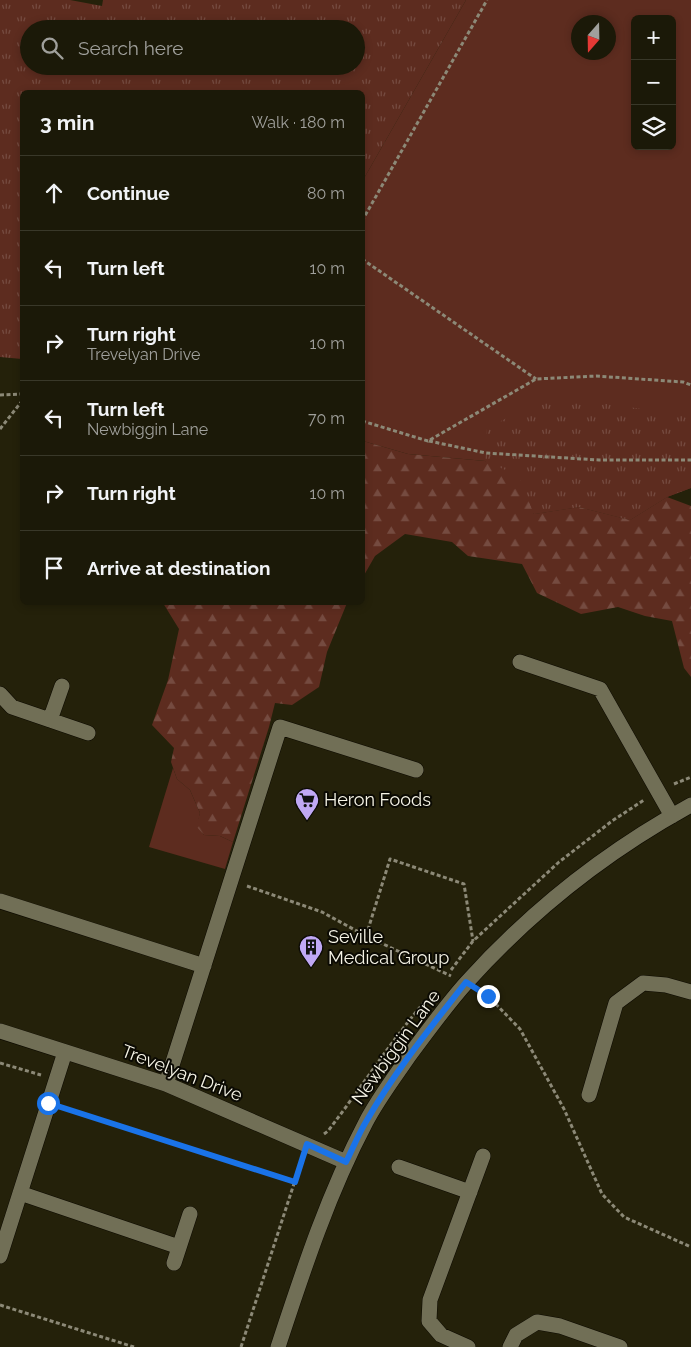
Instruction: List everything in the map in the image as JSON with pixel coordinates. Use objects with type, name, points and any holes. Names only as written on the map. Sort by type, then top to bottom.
[{"type":"street","points":[[520,662],[600,689],[672,816]]},
{"type":"street","points":[[50,720],[62,686]]},
{"type":"street","points":[[0,694],[12,707],[88,733]]},
{"type":"street","points":[[166,1084],[280,727],[416,770]]},
{"type":"street","name":"Newbiggin Lane","points":[[278,1347],[310,1251],[346,1162],[366,1121],[392,1080],[423,1037],[466,982],[515,933],[558,894],[610,855],[691,805]]},
{"type":"street","points":[[0,901],[204,966]]},
{"type":"street","points":[[589,1095],[616,1004],[643,983],[666,985],[691,992]]},
{"type":"street","name":"Trevelyan Drive","points":[[0,1031],[166,1084],[346,1162]]},
{"type":"street","points":[[0,1256],[65,1052]]},
{"type":"street","points":[[468,1347],[441,1335],[429,1321],[430,1300],[483,1156]]},
{"type":"street","points":[[399,1167],[470,1192]]},
{"type":"street","points":[[20,1193],[179,1247]]},
{"type":"street","points":[[174,1263],[190,1214]]},
{"type":"street","points":[[510,1347],[516,1335],[537,1322],[560,1326],[620,1347]]},
{"type":"path","points":[[365,216],[487,0]]},
{"type":"path","points":[[365,261],[536,379]]},
{"type":"path","points":[[428,441],[536,379],[596,376],[683,382],[691,385]]},
{"type":"path","points":[[0,394],[20,394]]},
{"type":"path","points":[[0,429],[20,404]]},
{"type":"path","points":[[365,422],[428,441],[486,453],[599,460],[691,460]]},
{"type":"path","points":[[366,936],[390,858],[464,884],[473,941]]},
{"type":"path","points":[[231,881],[322,912],[366,936],[466,982],[488,996],[520,1029],[564,1110],[602,1194],[624,1217],[691,1247]]},
{"type":"path","points":[[0,1062],[42,1076],[48,1103],[295,1182]]},
{"type":"path","points":[[241,1347],[307,1144]]},
{"type":"path","points":[[0,1305],[134,1347]]},
{"type":"green space","points":[[0,0],[70,0],[102,6],[103,0],[466,0],[365,177],[365,90],[20,90],[20,359],[0,357]]},
{"type":"green space","points":[[466,0],[691,0],[691,488],[667,497],[630,520],[579,507],[534,514],[485,461],[408,454],[365,442],[365,177]]},
{"type":"green space","points":[[565,398],[677,414],[691,420],[691,488],[667,497],[630,520],[579,507],[534,514],[519,476],[485,461],[487,428],[527,408]]},
{"type":"green space","points":[[365,442],[408,454],[485,461],[519,476],[534,514],[579,507],[630,520],[667,497],[691,506],[691,677],[684,668],[672,621],[645,616],[618,607],[581,614],[537,593],[522,564],[468,556],[452,542],[405,534],[375,556],[365,574]]},
{"type":"green space","points":[[164,605],[346,605],[327,652],[319,687],[292,705],[275,703],[233,842],[220,836],[204,835],[196,826],[200,813],[190,790],[177,779],[171,762],[174,748],[152,725],[168,680],[179,629]]},
{"type":"green space","points":[[173,768],[177,779],[190,790],[200,813],[197,826],[204,835],[220,836],[233,842],[225,869],[149,847]]},
{"type":"place","name":"Heron Foods","points":[[307,821]]},
{"type":"place","name":"Seville Medical Group","points":[[311,968]]},
{"type":"route","points":[[48,1103],[295,1182],[307,1144],[346,1162],[366,1121],[392,1080],[466,982],[488,996]]}]
